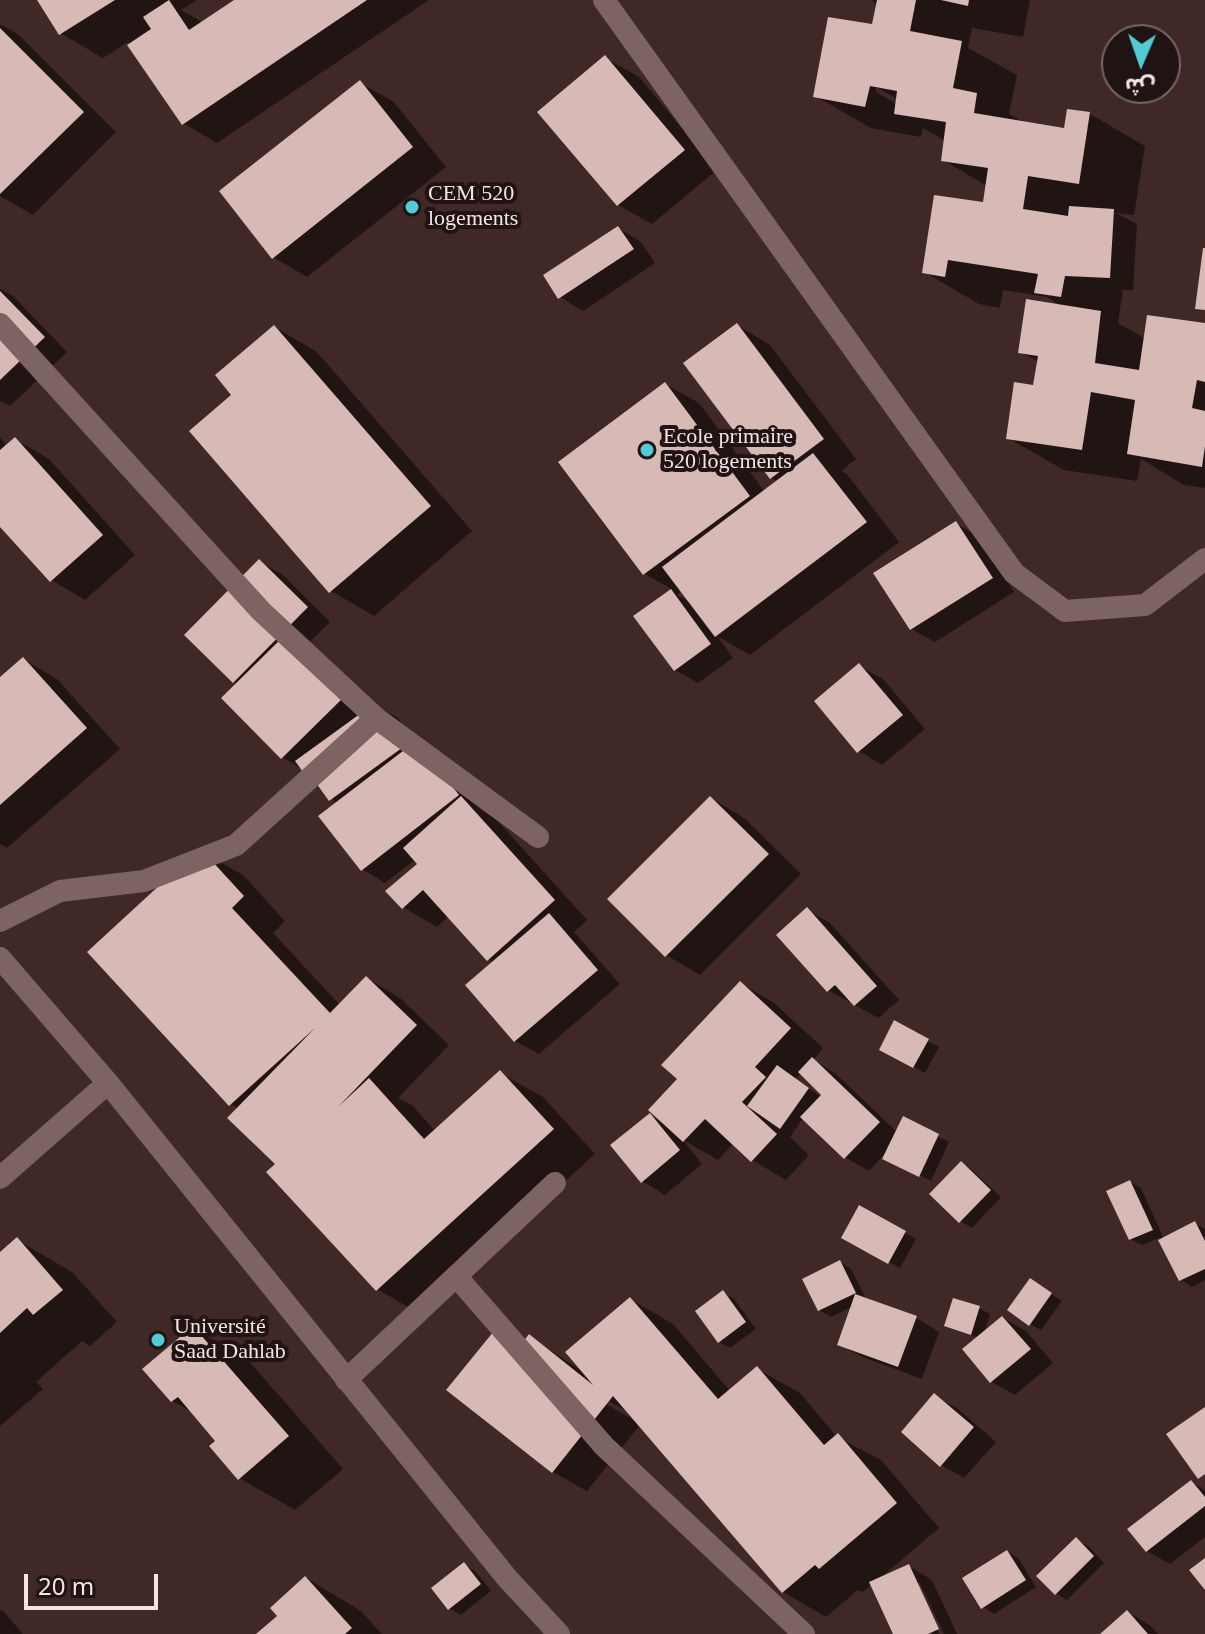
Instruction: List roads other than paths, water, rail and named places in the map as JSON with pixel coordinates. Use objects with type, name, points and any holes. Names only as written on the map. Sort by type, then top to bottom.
[{"type":"street","points":[[604,0],[1014,573],[1065,611],[1145,605],[1205,559]]},
{"type":"street","points":[[0,324],[261,611],[376,718],[538,837]]},
{"type":"street","points":[[0,921],[60,891],[144,881],[236,845],[376,718]]},
{"type":"street","points":[[0,958],[108,1083],[507,1578],[559,1634]]},
{"type":"street","points":[[0,1178],[108,1083]]},
{"type":"street","points":[[346,1380],[555,1183]]},
{"type":"street","points":[[456,1276],[604,1446],[804,1634]]},
{"type":"place","name":"CEM 520 logements","points":[[412,207]]},
{"type":"place","name":"Ecole primaire 520 logements","points":[[647,450]]},
{"type":"place","name":"Université Saad Dahlab","points":[[158,1340]]}]
